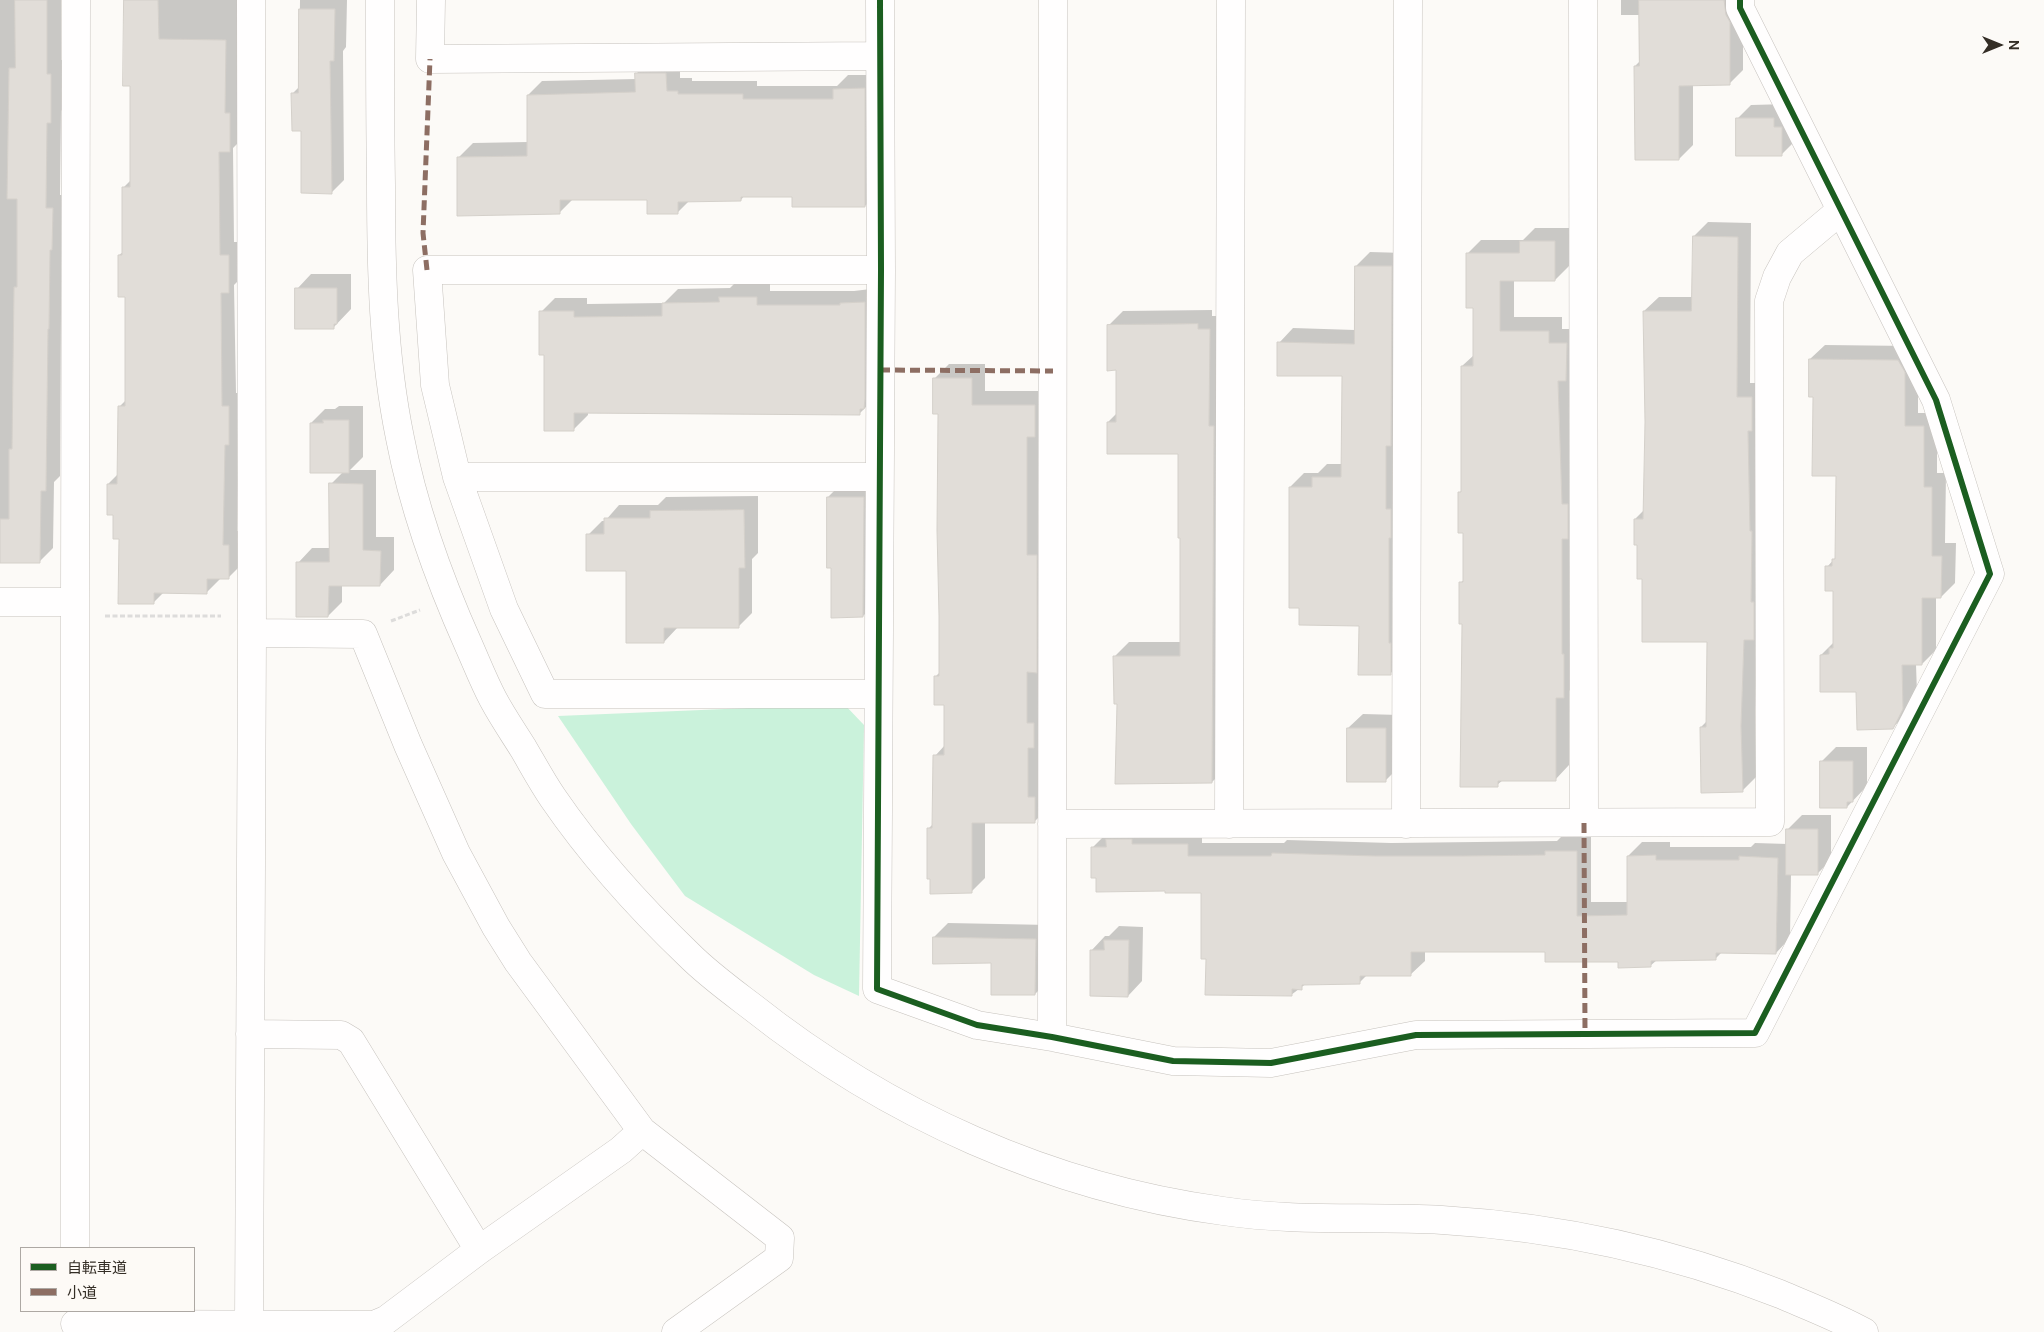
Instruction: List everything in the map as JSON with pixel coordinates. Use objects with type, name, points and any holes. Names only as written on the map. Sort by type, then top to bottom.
[{"type":"street","points":[[75,1247],[76,0]]},
{"type":"street","points":[[249,1325],[252,625],[251,0]]},
{"type":"street","points":[[380,0],[381,248],[387,356],[400,437],[420,523],[453,611],[492,697],[553,798],[620,884],[693,960],[774,1024],[861,1083],[948,1130],[1038,1167],[1140,1197],[1224,1212],[1293,1218],[1434,1220],[1503,1224],[1570,1234],[1643,1249],[1701,1265],[1842,1319],[1864,1332]]},
{"type":"street","points":[[431,0],[430,59],[880,56]]},
{"type":"street","points":[[880,0],[881,270],[877,989],[976,1025],[1052,1037],[1173,1061],[1271,1063],[1416,1035],[1755,1032],[1990,574],[1936,400],[1740,8],[1740,0]]},
{"type":"street","points":[[1052,1037],[1054,0]]},
{"type":"street","points":[[1229,824],[1231,0]]},
{"type":"street","points":[[1406,824],[1408,0]]},
{"type":"street","points":[[1583,0],[1584,823]]},
{"type":"street","points":[[1052,824],[1770,822],[1769,301],[1777,276],[1790,253],[1840,211]]},
{"type":"street","points":[[878,694],[545,694],[504,609],[457,477],[435,386],[427,270],[881,270]]},
{"type":"street","points":[[457,477],[879,477]]},
{"type":"street","points":[[0,602],[75,609]]},
{"type":"street","points":[[252,625],[363,634],[408,745],[456,853],[496,927],[518,962],[642,1131],[780,1238],[779,1258],[676,1332]]},
{"type":"street","points":[[250,1034],[341,1035],[352,1042],[479,1250]]},
{"type":"street","points":[[75,1322],[374,1325],[386,1320],[479,1250],[620,1150],[642,1131]]},
{"type":"path","points":[[75,609],[252,625]]},
{"type":"green space","points":[[844,704],[864,725],[859,996],[814,975],[685,896],[631,824],[558,716]]},
{"type":"building","points":[[15,0],[47,0],[47,74],[51,74],[51,123],[47,123],[46,208],[53,208],[48,329],[46,491],[41,491],[40,563],[0,563],[0,519],[9,519],[9,449],[12,449],[14,287],[17,287],[17,199],[7,199],[9,68],[15,68]]},
{"type":"building","points":[[124,0],[158,0],[159,39],[226,40],[225,113],[230,113],[230,152],[219,152],[220,255],[229,255],[229,293],[221,293],[222,406],[229,406],[229,445],[225,445],[223,545],[229,545],[229,579],[207,579],[207,594],[154,593],[154,604],[118,604],[119,539],[113,539],[113,515],[107,515],[107,484],[117,484],[118,406],[125,406],[125,297],[118,297],[118,255],[122,255],[122,187],[130,187],[130,86],[123,86]]},
{"type":"building","points":[[1639,0],[1724,0],[1726,15],[1730,22],[1730,85],[1679,86],[1679,160],[1635,160],[1634,66],[1639,66]]},
{"type":"building","points":[[299,9],[335,9],[334,61],[330,61],[332,194],[301,193],[301,131],[292,131],[291,93],[298,93]]},
{"type":"building","points":[[635,73],[666,73],[667,91],[678,91],[678,94],[743,94],[743,99],[833,99],[833,89],[865,88],[865,207],[792,207],[792,197],[741,197],[741,201],[678,202],[678,214],[647,214],[647,200],[560,200],[560,214],[457,216],[457,157],[527,156],[527,95],[635,92]]},
{"type":"building","points":[[1736,118],[1774,118],[1774,127],[1782,127],[1782,156],[1736,156]]},
{"type":"building","points":[[1693,236],[1738,237],[1737,397],[1752,397],[1752,431],[1748,431],[1750,531],[1752,531],[1751,602],[1754,602],[1754,640],[1744,640],[1741,726],[1743,792],[1701,793],[1700,727],[1706,727],[1707,642],[1642,642],[1642,579],[1637,579],[1637,545],[1634,545],[1634,519],[1643,519],[1645,422],[1643,311],[1691,311]]},
{"type":"building","points":[[1520,241],[1555,241],[1555,281],[1500,281],[1500,331],[1549,331],[1549,343],[1567,343],[1566,381],[1558,381],[1562,504],[1568,504],[1568,539],[1562,539],[1564,698],[1556,698],[1556,781],[1498,781],[1498,787],[1460,787],[1462,624],[1459,624],[1459,582],[1463,582],[1463,533],[1458,533],[1458,492],[1461,492],[1461,366],[1473,366],[1473,308],[1466,308],[1466,253],[1519,253]]},
{"type":"building","points":[[1355,266],[1392,266],[1391,446],[1386,446],[1386,509],[1391,509],[1391,538],[1389,538],[1389,643],[1391,643],[1391,675],[1358,675],[1359,626],[1299,625],[1299,608],[1289,608],[1289,487],[1312,487],[1312,477],[1341,477],[1342,376],[1277,376],[1277,342],[1354,344]]},
{"type":"building","points":[[295,288],[337,288],[337,324],[334,324],[334,329],[295,329]]},
{"type":"building","points":[[719,297],[757,297],[757,305],[840,305],[840,303],[865,302],[865,399],[864,409],[860,409],[860,415],[574,413],[574,431],[544,431],[544,355],[539,355],[539,311],[574,311],[574,317],[662,316],[662,303],[719,302]]},
{"type":"building","points":[[1198,324],[1198,329],[1210,329],[1209,426],[1214,426],[1212,783],[1115,784],[1117,704],[1114,704],[1113,656],[1180,656],[1180,538],[1178,538],[1178,454],[1107,454],[1107,422],[1116,422],[1116,370],[1107,371],[1107,325]]},
{"type":"building","points":[[1809,359],[1898,360],[1905,372],[1905,426],[1924,426],[1924,487],[1932,487],[1932,556],[1942,556],[1941,598],[1922,598],[1922,665],[1902,665],[1903,709],[1893,729],[1857,730],[1856,692],[1820,692],[1820,655],[1829,654],[1829,648],[1833,648],[1833,591],[1825,591],[1825,566],[1832,566],[1832,559],[1835,559],[1836,476],[1812,476],[1813,397],[1809,397]]},
{"type":"building","points":[[933,378],[972,378],[972,405],[1035,405],[1035,437],[1027,437],[1027,555],[1037,555],[1037,673],[1027,672],[1027,723],[1034,723],[1034,748],[1028,748],[1028,797],[1035,797],[1035,823],[972,823],[972,893],[930,894],[930,879],[927,879],[927,828],[932,828],[933,755],[944,755],[944,705],[934,705],[934,676],[939,676],[939,616],[937,530],[938,414],[933,414]]},
{"type":"building","points":[[323,420],[349,420],[349,473],[310,473],[310,423],[323,423]]},
{"type":"building","points":[[329,483],[363,484],[363,550],[381,551],[380,586],[329,586],[328,617],[296,617],[296,562],[329,562]]},
{"type":"building","points":[[827,497],[864,497],[863,617],[831,618],[831,568],[827,568]]},
{"type":"building","points":[[744,510],[745,568],[739,568],[739,628],[664,628],[664,643],[626,643],[626,571],[586,571],[586,534],[604,534],[604,518],[650,518],[650,511]]},
{"type":"building","points":[[1347,728],[1386,728],[1386,782],[1347,782]]},
{"type":"building","points":[[1820,761],[1853,761],[1853,802],[1847,802],[1847,808],[1820,808]]},
{"type":"building","points":[[1786,829],[1818,829],[1818,875],[1786,875]]},
{"type":"building","points":[[1106,839],[1132,839],[1132,844],[1188,844],[1188,856],[1271,856],[1272,853],[1376,856],[1545,855],[1545,851],[1577,851],[1577,916],[1627,915],[1627,856],[1656,855],[1656,860],[1739,860],[1739,856],[1778,858],[1776,954],[1716,953],[1716,960],[1651,961],[1651,967],[1618,968],[1618,962],[1545,962],[1545,952],[1411,952],[1411,976],[1360,976],[1360,984],[1302,985],[1302,990],[1292,989],[1292,996],[1205,995],[1206,959],[1201,959],[1201,893],[1165,893],[1165,891],[1096,892],[1096,878],[1091,878],[1091,847],[1106,847]]},
{"type":"building","points":[[933,937],[1036,939],[1035,995],[991,995],[991,963],[933,964]]},
{"type":"building","points":[[1104,940],[1129,940],[1128,997],[1090,996],[1090,950],[1104,950]]},
{"type":"marked path","points":[[427,270],[423,233],[430,59]]},
{"type":"marked path","points":[[880,370],[1053,371]]},
{"type":"marked path","points":[[1584,823],[1585,1033]]},
{"type":"cycle path","points":[[880,0],[881,270],[877,989],[977,1025],[1052,1037],[1173,1061],[1271,1063],[1416,1035],[1755,1033],[1990,574],[1936,400],[1740,8],[1740,0]]}]
